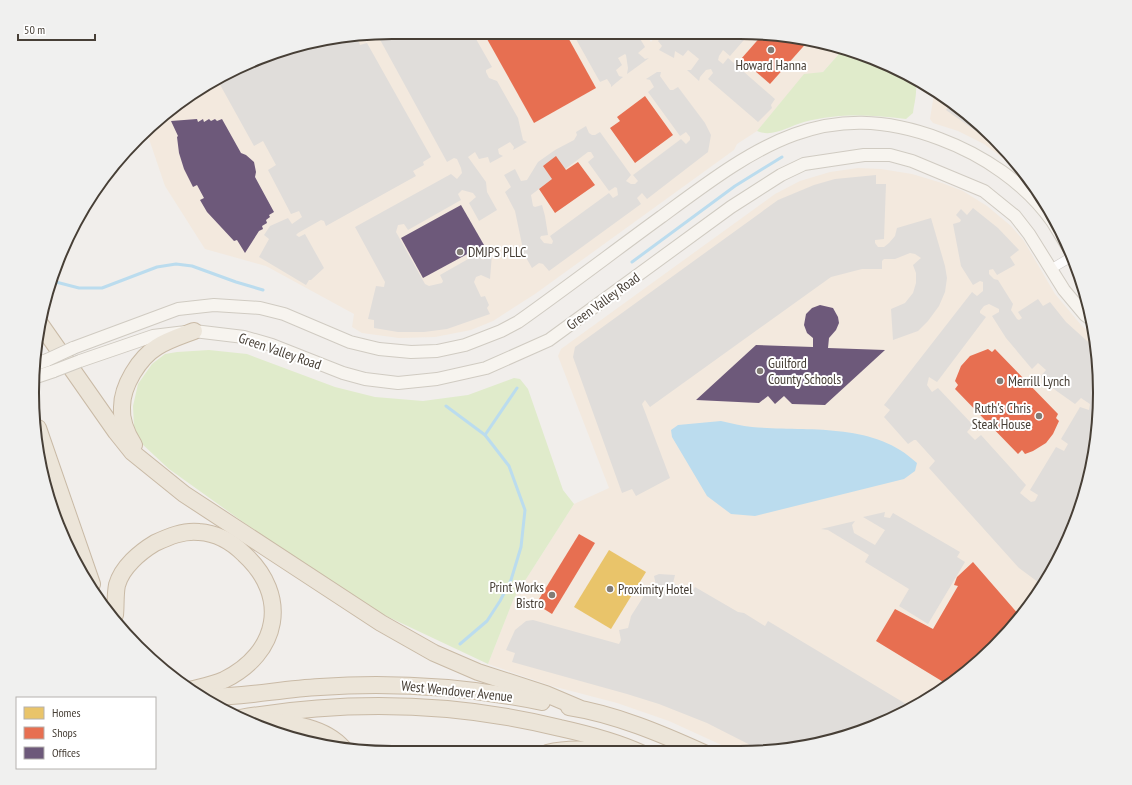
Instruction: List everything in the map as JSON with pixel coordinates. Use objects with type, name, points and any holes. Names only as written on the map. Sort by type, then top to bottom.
[{"type":"highway","points":[[45,330],[116,432],[132,452],[216,516],[381,623],[434,653],[478,672],[546,694],[579,708]]},
{"type":"highway","points":[[159,474],[135,448],[126,431],[122,407],[123,397],[134,372],[155,348],[172,339],[194,331]]},
{"type":"highway","points":[[42,440],[88,572]]},
{"type":"highway","points":[[115,612],[117,585],[125,570],[142,550],[177,534],[198,531],[212,534],[230,542],[257,565],[265,577],[273,602],[272,620],[266,642],[242,670],[223,681],[198,688]]},
{"type":"highway","name":"West Wendover Avenue","points":[[212,696],[319,687],[396,685],[484,692],[579,708],[650,730],[688,746]]},
{"type":"highway","name":"West Wendover Avenue","points":[[250,716],[285,710],[335,706],[418,707],[464,711],[545,724],[586,734],[624,746]]},
{"type":"highway","points":[[258,720],[288,722],[316,730],[334,741]]},
{"type":"main road","points":[[41,362],[178,309],[214,305],[260,308],[284,314],[350,342],[380,349],[412,352],[437,351],[465,345],[501,331],[518,322],[733,165],[778,140],[825,126],[859,122],[884,123],[909,128],[966,149],[997,168],[1040,206]]},
{"type":"main road","name":"Green Valley Road","points":[[40,376],[153,336],[194,331],[244,337],[272,345],[343,373],[398,383],[437,379],[486,368],[549,340],[731,207],[782,175],[804,164],[864,155],[890,155],[912,161],[984,191],[1015,216],[1029,234],[1064,290],[1084,313]]},
{"type":"street","points":[[1051,270],[1067,260]]},
{"type":"shaded area","points":[[392,39],[649,39],[651,42],[653,39],[740,39],[786,42],[838,53],[838,55],[823,72],[804,75],[757,131],[737,144],[734,150],[535,294],[493,321],[471,330],[435,337],[399,338],[362,333],[352,327],[354,314],[266,266],[205,249],[165,186],[149,137],[159,127],[196,99],[236,75],[279,58],[324,46],[346,42]]},
{"type":"shaded area","points":[[476,39],[492,67],[486,70],[486,72],[489,78],[497,81],[518,118],[523,140],[527,142],[513,150],[514,147],[510,142],[498,149],[499,154],[503,156],[490,163],[488,157],[479,159],[475,152],[468,157],[486,182],[487,192],[497,210],[479,221],[469,203],[476,197],[473,193],[462,190],[458,194],[461,200],[408,230],[404,224],[398,225],[396,232],[425,284],[429,286],[442,283],[443,281],[440,275],[477,254],[483,260],[492,254],[490,279],[481,275],[476,277],[474,282],[481,297],[485,296],[489,305],[487,308],[490,314],[447,329],[424,332],[398,332],[374,328],[374,320],[368,319],[376,286],[384,287],[385,282],[355,227],[451,174],[457,179],[462,173],[457,159],[454,158],[447,162],[380,40]]},
{"type":"shaded area","points":[[576,39],[640,39],[645,47],[638,53],[645,59],[649,58],[627,74],[628,68],[625,54],[618,58],[622,65],[616,70],[619,76],[623,77],[611,87],[607,79],[600,82]]},
{"type":"shaded area","points":[[660,39],[745,39],[730,56],[723,50],[718,60],[723,64],[728,58],[775,99],[771,105],[772,108],[758,122],[708,79],[713,73],[711,69],[706,70],[700,77],[699,81],[687,70],[691,70],[699,59],[688,50],[683,56],[675,51],[674,58],[659,50],[662,46],[658,41]]},
{"type":"shaded area","points":[[358,41],[360,45],[367,43],[431,157],[423,162],[424,165],[413,171],[416,176],[326,226],[324,221],[321,220],[296,235],[299,237],[305,234],[324,268],[311,280],[309,280],[306,285],[259,257],[269,239],[264,235],[270,226],[288,218],[292,224],[302,217],[299,211],[291,214],[268,170],[276,165],[263,141],[254,146],[220,84],[257,66],[301,51]]},
{"type":"shaded area","points":[[657,72],[661,72],[660,76],[670,90],[678,87],[705,123],[711,135],[708,152],[647,199],[642,193],[637,198],[641,204],[549,271],[543,264],[539,263],[532,268],[524,254],[515,211],[505,192],[511,187],[504,175],[515,169],[521,181],[527,180],[538,162],[555,150],[574,140],[577,135],[576,132],[586,126],[589,133],[592,135],[600,132],[631,175],[626,181],[631,184],[635,184],[638,181],[633,175],[681,139],[686,144],[690,140],[690,137],[686,132],[680,136],[648,92],[654,87],[650,80],[646,79]],"holes":[[[588,152],[591,152],[594,157],[588,162],[609,191],[615,187],[617,188],[618,195],[613,198],[609,193],[550,236],[553,241],[552,244],[544,243],[540,238],[541,236],[548,235],[545,216],[542,205],[535,207],[533,206],[531,195]]]},
{"type":"shaded area","points":[[933,97],[955,112],[973,127],[1006,161],[984,144],[958,131],[933,123],[930,119]]},
{"type":"shaded area","points":[[948,107],[976,130],[976,131],[946,110]]},
{"type":"shaded area","points":[[858,168],[881,169],[912,174],[963,191],[987,206],[1011,226],[1024,241],[1055,294],[1087,330],[1090,346],[1093,392],[1090,439],[1081,484],[1057,549],[1046,569],[1020,608],[1005,626],[973,658],[955,673],[916,699],[896,710],[853,727],[831,734],[786,743],[724,746],[669,721],[617,703],[552,686],[488,664],[514,598],[574,504],[609,488],[558,356],[561,349],[775,194],[800,181],[830,172]]},
{"type":"shaded area","points":[[876,175],[876,184],[886,184],[884,239],[875,240],[878,247],[884,247],[889,243],[895,236],[897,228],[931,218],[947,278],[945,292],[939,306],[928,321],[918,331],[893,340],[891,309],[905,303],[913,293],[916,283],[916,273],[913,265],[921,258],[915,254],[910,253],[895,259],[884,259],[882,261],[882,269],[862,269],[831,277],[650,407],[645,400],[642,404],[670,478],[636,496],[632,489],[622,493],[573,357],[575,347],[778,200],[814,185],[835,179]]},
{"type":"shaded area","points":[[973,208],[998,228],[1019,250],[1010,257],[1015,265],[997,275],[993,269],[989,270],[989,274],[994,279],[998,280],[1013,304],[1011,310],[1017,319],[1019,320],[1022,318],[1018,312],[1038,299],[1043,306],[1050,302],[1066,322],[1089,343],[1093,392],[1090,439],[1086,461],[1081,484],[1066,528],[1057,549],[1038,582],[1019,568],[929,468],[935,461],[916,440],[908,444],[884,417],[890,410],[884,405],[972,292],[977,296],[983,291],[983,282],[980,281],[973,285],[961,266],[953,224],[960,222],[961,220],[956,215],[961,209],[967,215]],"holes":[[[989,304],[999,309],[999,312],[992,316],[1006,338],[1032,369],[1038,363],[1046,370],[1040,377],[1051,387],[1075,404],[1081,398],[1090,404],[1089,410],[1080,407],[1061,439],[1068,444],[1064,451],[1056,447],[1030,490],[1038,495],[1035,501],[1031,502],[1020,493],[1026,485],[981,435],[975,440],[967,432],[973,425],[938,388],[932,392],[927,385],[929,377],[937,382],[986,317],[980,313],[984,306]]]},
{"type":"shaded area","points":[[885,512],[884,517],[890,518],[893,513],[960,552],[957,557],[965,562],[928,624],[899,606],[909,589],[865,562],[869,555],[828,530],[821,529],[855,521],[852,525],[854,533],[875,545],[885,530],[863,517]]},
{"type":"shaded area","points":[[659,574],[675,575],[673,583],[691,594],[695,587],[765,626],[768,621],[906,704],[875,719],[831,734],[786,743],[751,746],[707,723],[659,704],[512,662],[515,653],[506,650],[515,630],[526,621],[533,620],[619,644],[621,640],[619,630],[628,628],[631,616],[645,594],[656,585],[654,576]]},
{"type":"green space","points":[[838,53],[875,66],[916,86],[916,98],[913,113],[906,119],[867,116],[830,117],[804,122],[781,131],[763,133],[757,131],[804,74],[823,72],[838,55]]},
{"type":"green space","points":[[209,350],[247,354],[335,387],[375,397],[423,401],[468,395],[514,378],[520,379],[528,389],[563,490],[574,504],[514,598],[488,664],[382,614],[278,547],[169,469],[141,443],[134,427],[133,406],[138,384],[152,364],[165,354]]},
{"type":"water","points":[[721,421],[752,427],[838,431],[860,434],[880,440],[899,450],[917,463],[915,471],[904,479],[755,516],[731,514],[707,496],[672,437],[671,430],[678,425]]},
{"type":"building: Homes","name":"Proximity Hotel","points":[[609,550],[646,572],[611,629],[574,607]]},
{"type":"building: Shops","points":[[487,39],[569,39],[596,88],[534,123]]},
{"type":"building: Shops","points":[[758,40],[804,45],[770,84],[741,59]]},
{"type":"building: Shops","points":[[645,96],[673,135],[635,163],[610,128],[620,121],[617,117]]},
{"type":"building: Shops","points":[[556,156],[566,170],[578,162],[595,185],[555,213],[539,189],[552,179],[543,166]]},
{"type":"building: Shops","points":[[988,349],[992,352],[995,349],[1058,414],[1056,418],[1059,421],[1053,434],[1046,443],[1033,451],[1025,454],[1022,450],[1018,454],[955,389],[958,385],[955,381],[961,366],[970,356]]},
{"type":"building: Shops","points":[[579,534],[595,543],[552,614],[536,604]]},
{"type":"building: Shops","points":[[973,562],[1017,612],[973,658],[943,682],[876,641],[895,609],[933,629],[958,586],[954,585],[957,577]]},
{"type":"building: Offices","points":[[197,119],[198,122],[203,119],[204,122],[209,119],[211,121],[215,119],[217,121],[222,119],[241,153],[246,155],[254,162],[256,172],[255,177],[274,212],[269,215],[270,217],[266,220],[267,223],[262,226],[263,229],[259,231],[245,253],[237,240],[234,241],[207,212],[200,200],[204,198],[197,185],[193,187],[184,169],[179,153],[178,136],[171,121]]},
{"type":"building: Offices","points":[[461,205],[484,245],[423,278],[401,238]]},
{"type":"building: Offices","points":[[820,305],[833,308],[838,317],[839,323],[836,330],[829,338],[828,348],[885,350],[825,405],[792,404],[784,396],[775,404],[768,396],[759,403],[696,400],[756,345],[813,347],[813,338],[807,333],[804,325],[806,314],[812,308]]},
{"type":"waterway","points":[[632,262],[735,186],[782,157]]},
{"type":"waterway","points":[[57,282],[79,288],[102,288],[157,267],[176,264],[192,266],[263,290]]},
{"type":"waterway","points":[[485,435],[517,388]]},
{"type":"waterway","points":[[446,406],[485,435],[509,466],[525,510],[521,547],[511,580],[487,621],[460,644]]},
{"type":"place","name":"Howard Hanna","points":[[771,50]]},
{"type":"place","name":"DMJPS PLLC","points":[[460,252]]},
{"type":"place","name":"Guilford County Schools","points":[[760,371]]},
{"type":"place","name":"Merrill Lynch","points":[[1000,381]]},
{"type":"place","name":"Ruth's Chris Steak House","points":[[1039,416]]},
{"type":"place","name":"Proximity Hotel","points":[[610,589]]},
{"type":"place","name":"Print Works Bistro","points":[[552,595]]}]
